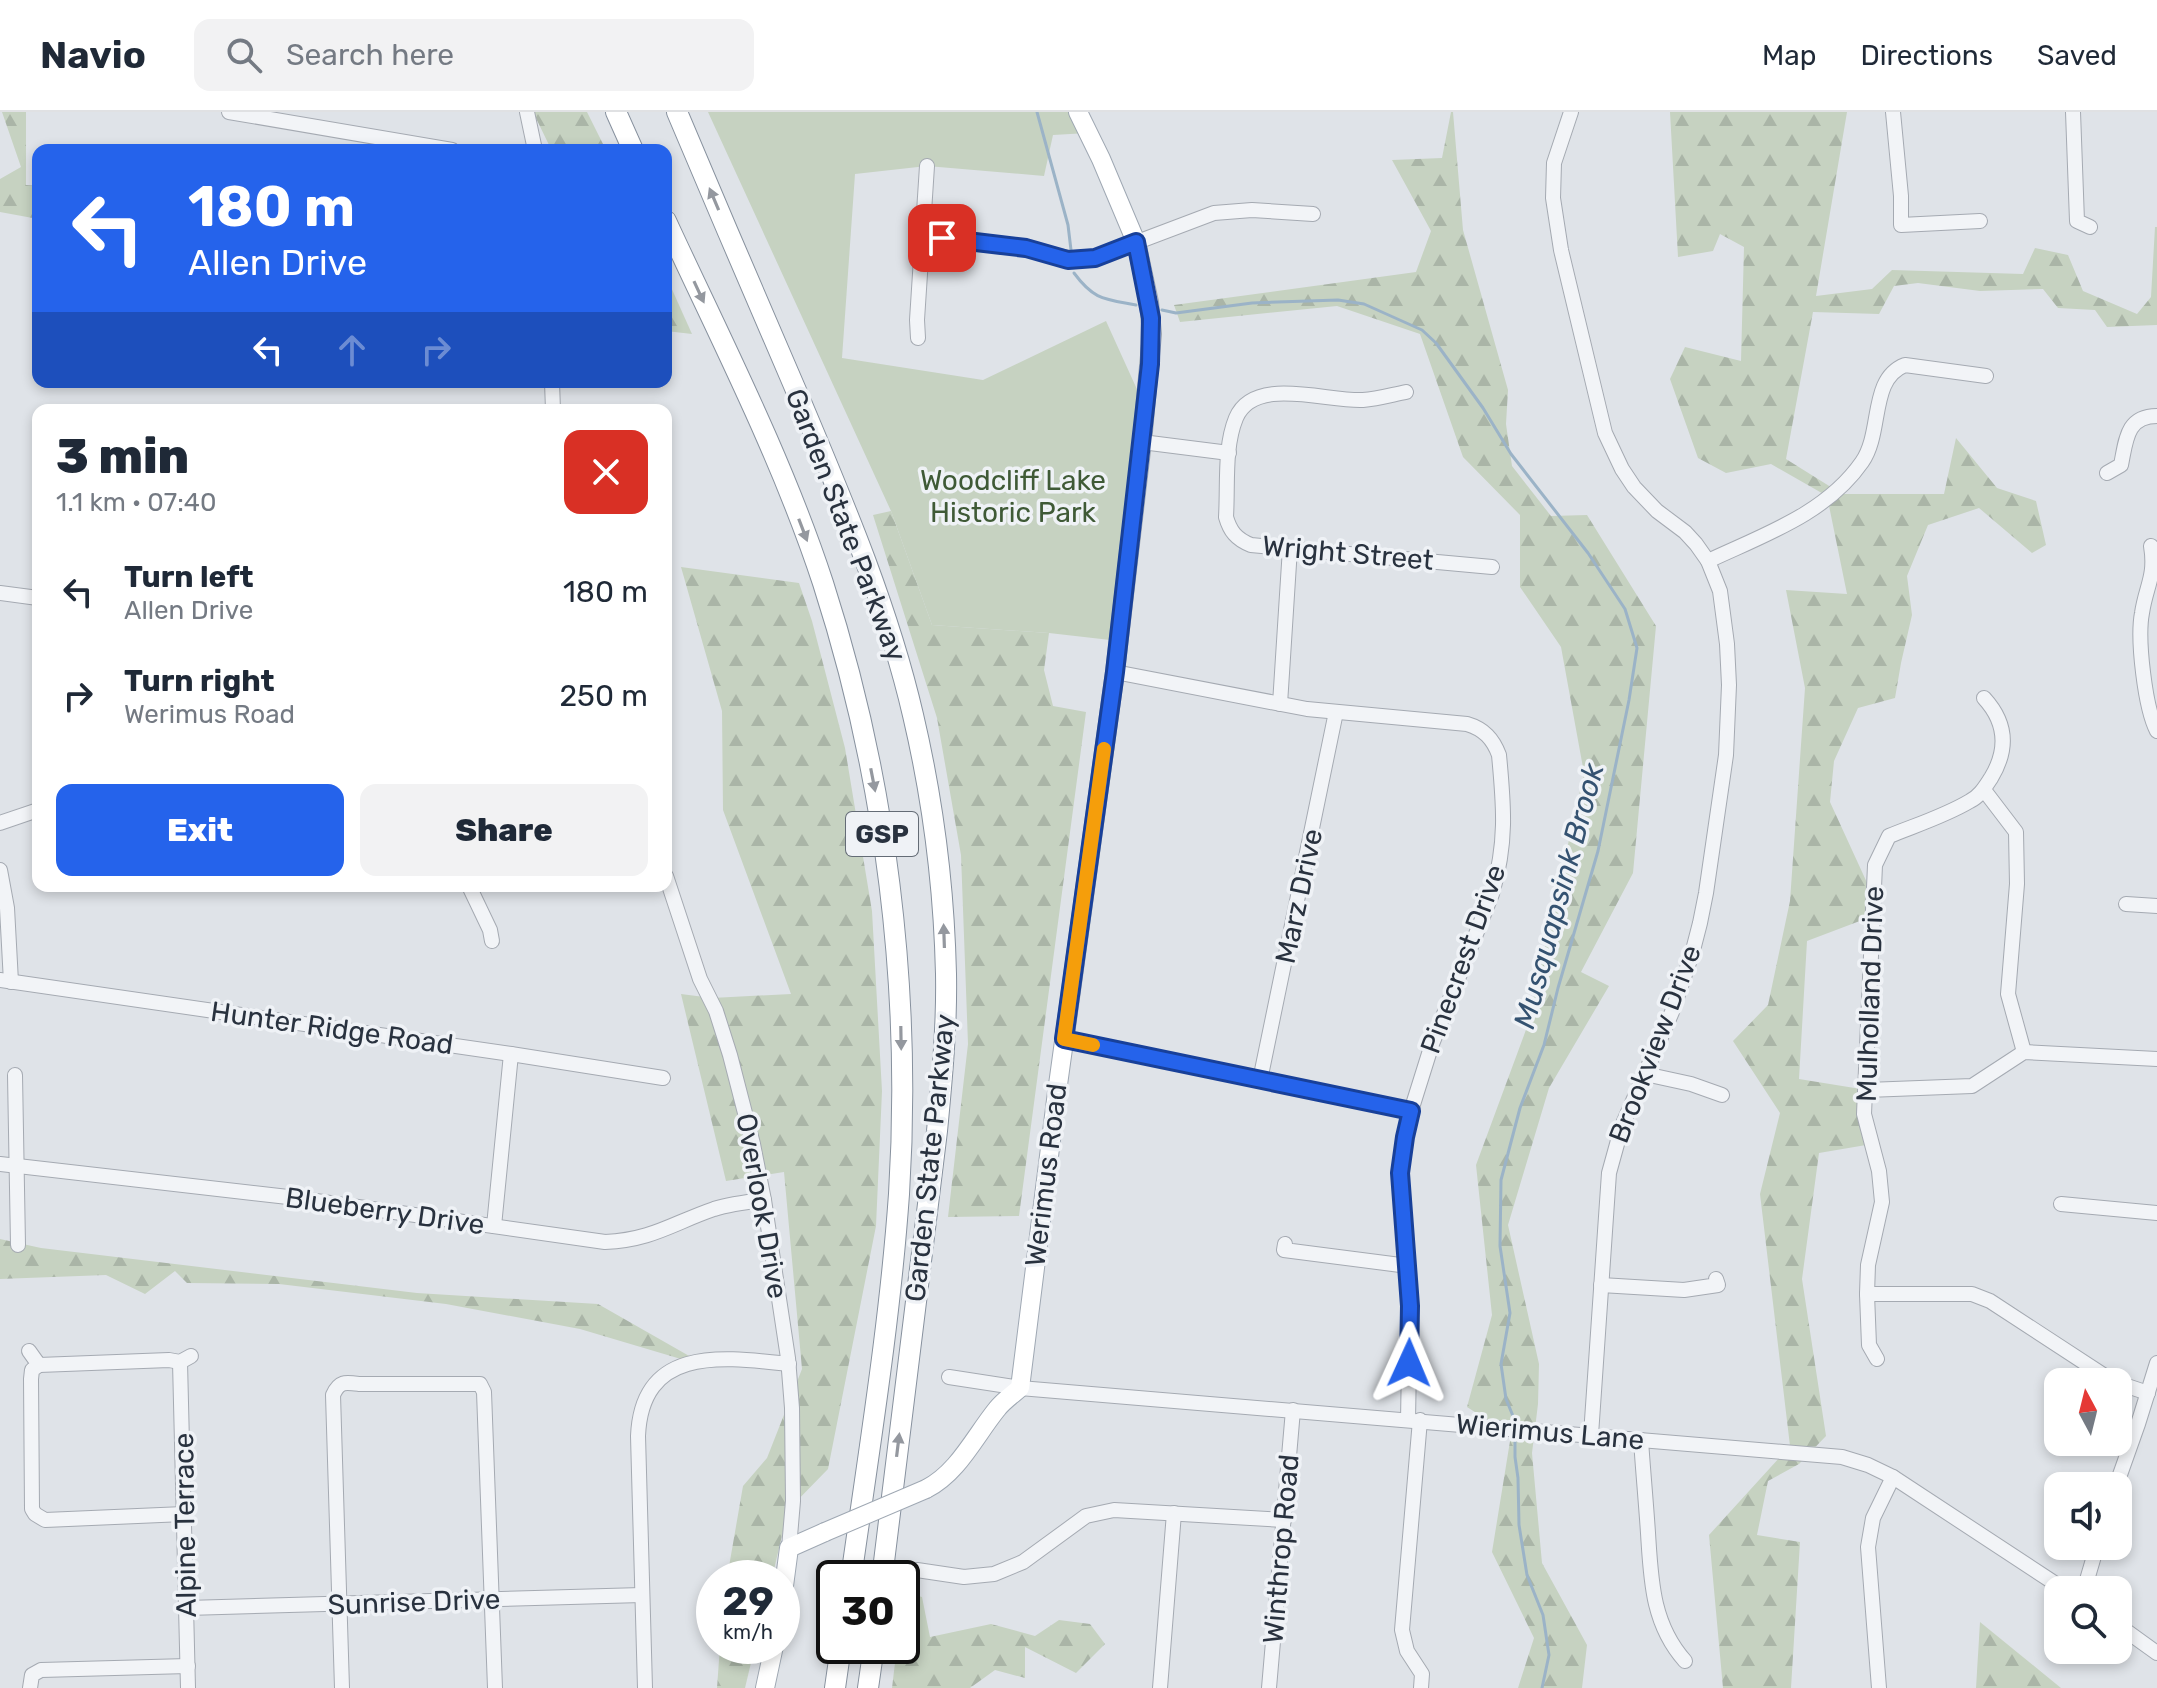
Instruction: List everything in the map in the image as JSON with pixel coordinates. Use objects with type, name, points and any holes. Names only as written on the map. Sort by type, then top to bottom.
[{"type":"highway","points":[[616,112],[630,144]]},
{"type":"highway","name":"Garden State Parkway","points":[[677,112],[868,566],[913,715],[933,818],[946,975],[942,1079],[884,1560]]},
{"type":"highway","name":"Garden State Parkway","points":[[672,234],[765,436],[822,579],[873,778],[889,882],[901,1036],[899,1192],[889,1295],[853,1560]]},
{"type":"highway","points":[[835,1688],[838,1664]]},
{"type":"highway","points":[[868,1688],[871,1664]]},
{"type":"main road","name":"Werimus Road","points":[[1020,1388],[1115,672],[1152,334],[1149,302],[1136,242],[1078,112]]},
{"type":"main road","points":[[787,1560],[789,1548],[926,1489],[943,1478],[999,1407],[1020,1388]]},
{"type":"main road","points":[[765,1688],[770,1664]]},
{"type":"street","points":[[229,112],[417,144]]},
{"type":"street","points":[[527,112],[534,144]]},
{"type":"street","points":[[1571,112],[1554,163],[1553,198],[1561,250],[1605,433],[1634,487],[1696,544],[1708,561],[1812,510],[1840,488],[1868,452],[1881,394],[1888,376],[1896,369],[1905,365],[1986,376]]},
{"type":"street","points":[[1893,112],[1901,225],[1980,221]]},
{"type":"street","points":[[2073,112],[2077,221],[2090,227]]},
{"type":"street","points":[[918,338],[927,166]]},
{"type":"street","points":[[924,237],[1003,244],[1068,260],[1095,258],[1214,213],[1252,210],[1313,214]]},
{"type":"street","name":"Wright Street","points":[[1406,392],[1361,400],[1273,393],[1247,404],[1235,420],[1229,453],[1226,517],[1233,533],[1251,545],[1492,567]]},
{"type":"street","points":[[2107,473],[2121,465],[2126,437],[2134,423],[2141,418],[2157,416]]},
{"type":"street","points":[[1142,442],[1229,453]]},
{"type":"street","points":[[2151,546],[2153,572],[2141,626],[2146,700],[2157,731]]},
{"type":"street","points":[[1280,704],[1290,548]]},
{"type":"street","name":"Brookview Drive","points":[[1591,1435],[1608,1189],[1614,1147],[1683,983],[1706,893],[1726,755],[1727,644],[1720,591],[1708,561]]},
{"type":"street","points":[[0,593],[32,597]]},
{"type":"street","name":"Pinecrest Drive","points":[[1115,672],[1280,704],[1467,724],[1484,732],[1499,755],[1504,825],[1499,872],[1432,1044],[1411,1111],[1400,1173],[1408,1266],[1414,1420],[1402,1630],[1407,1651],[1422,1674],[1421,1688]]},
{"type":"street","points":[[1984,698],[1997,717],[2004,745],[2000,764],[1984,790],[2016,832],[2017,884],[2008,994],[2024,1052]]},
{"type":"street","name":"Marz Drive","points":[[1260,1080],[1336,712]]},
{"type":"street","name":"Mulholland Drive","points":[[1877,1359],[1869,1345],[1867,1294],[1868,1265],[1882,1202],[1879,1171],[1864,1114],[1875,865],[1889,836],[1972,800],[1984,790]]},
{"type":"street","points":[[0,823],[32,812]]},
{"type":"street","points":[[0,870],[7,908],[6,981]]},
{"type":"street","points":[[472,892],[492,941]]},
{"type":"street","name":"Overlook Drive","points":[[671,892],[700,979],[716,1011],[730,1055],[764,1200],[789,1364],[794,1454],[789,1548]]},
{"type":"street","points":[[2126,904],[2157,906]]},
{"type":"street","name":"Hunter Ridge Road","points":[[6,981],[663,1078]]},
{"type":"street","points":[[1064,1039],[1411,1111]]},
{"type":"street","points":[[1867,1090],[1972,1086],[2024,1052],[2157,1059]]},
{"type":"street","points":[[494,1226],[511,1054]]},
{"type":"street","points":[[1645,1074],[1691,1084],[1722,1095]]},
{"type":"street","points":[[15,1075],[18,1245]]},
{"type":"street","name":"Blueberry Drive","points":[[0,1164],[288,1197],[605,1242],[655,1234],[722,1207],[764,1200]]},
{"type":"street","points":[[2061,1204],[2157,1213]]},
{"type":"street","points":[[1285,1244],[1284,1250],[1408,1266]]},
{"type":"street","points":[[1601,1285],[1684,1290],[1718,1285],[1716,1279]]},
{"type":"street","points":[[1867,1294],[1979,1296],[2093,1368]]},
{"type":"street","points":[[29,1351],[39,1365],[32,1370],[31,1379],[32,1509],[35,1514],[45,1520],[184,1514]]},
{"type":"street","name":"Alpine Terrace","points":[[39,1365],[186,1359],[184,1514],[188,1688]]},
{"type":"street","points":[[645,1688],[638,1422],[648,1396],[665,1375],[691,1362],[737,1359],[789,1364]]},
{"type":"street","points":[[2121,1472],[2157,1363]]},
{"type":"street","name":"Wierimus Lane","points":[[949,1377],[1020,1388],[1842,1457],[1893,1477],[2044,1576]]},
{"type":"street","points":[[342,1688],[333,1395],[338,1385],[344,1382],[480,1384],[484,1392],[495,1688]]},
{"type":"street","points":[[2132,1388],[2148,1393]]},
{"type":"street","name":"Winthrop Road","points":[[1269,1688],[1293,1410]]},
{"type":"street","points":[[1641,1440],[1652,1593],[1662,1627],[1685,1661]]},
{"type":"street","points":[[1879,1688],[1868,1547],[1873,1518],[1893,1477]]},
{"type":"street","points":[[920,1570],[964,1577],[994,1574],[1023,1562],[1086,1516],[1114,1510],[1284,1520]]},
{"type":"street","points":[[1160,1688],[1174,1513]]},
{"type":"street","name":"Sunrise Drive","points":[[187,1608],[642,1595]]},
{"type":"street","points":[[2132,1635],[2157,1653]]},
{"type":"street","points":[[30,1688],[32,1675],[41,1670],[188,1666]]},
{"type":"green space","points":[[2,112],[26,112],[26,185],[32,186],[32,218],[0,212],[0,179],[21,167]]},
{"type":"green space","points":[[533,112],[587,112],[603,144],[549,144]]},
{"type":"green space","name":"Woodcliff Lake Historic Park","points":[[708,112],[1078,112],[1088,133],[1053,135],[1044,176],[927,166],[855,174],[842,358],[983,380],[1106,321],[1145,407],[1119,641],[932,625],[891,511]]},
{"type":"green space","points":[[1451,112],[1463,230],[1508,390],[1506,424],[1512,466],[1551,516],[1587,515],[1656,626],[1633,873],[1581,972],[1609,986],[1549,1088],[1508,1225],[1539,1364],[1532,1453],[1542,1563],[1587,1645],[1582,1688],[1518,1688],[1534,1638],[1492,1552],[1511,1435],[1467,1407],[1492,1315],[1476,1165],[1527,1027],[1584,773],[1561,647],[1520,587],[1520,515],[1463,457],[1420,334],[1337,306],[1180,322],[1174,305],[1416,272],[1431,231],[1392,160],[1442,158]]},
{"type":"green space","points":[[1670,112],[1847,112],[1816,296],[1872,289],[1892,270],[2023,274],[2035,248],[2068,255],[2083,291],[2137,314],[2151,297],[2157,227],[2157,325],[2107,327],[2095,310],[2058,308],[2043,289],[1980,291],[1918,283],[1894,286],[1879,314],[1813,312],[1786,459],[1842,494],[1944,494],[1956,438],[1997,488],[2036,501],[2046,545],[2032,553],[1979,508],[1928,525],[1907,576],[1912,615],[1895,698],[1858,708],[1834,761],[1830,802],[1874,898],[1873,916],[1807,941],[1799,1079],[1867,1090],[1872,1144],[1819,1153],[1802,1279],[1826,1436],[1799,1464],[1768,1481],[1757,1535],[1800,1542],[1791,1688],[1723,1688],[1709,1535],[1790,1446],[1760,1194],[1780,1113],[1733,1041],[1768,1005],[1790,901],[1805,688],[1786,590],[1847,594],[1827,496],[1771,464],[1726,473],[1698,458],[1670,379],[1685,347],[1741,361],[1744,247],[1720,234],[1713,251],[1678,257]]},
{"type":"green space","points":[[672,289],[692,334],[672,332]]},
{"type":"green space","points":[[891,511],[932,625],[1049,633],[1044,670],[1053,706],[1086,712],[1019,1216],[948,1217],[968,1044],[961,855],[937,718],[873,515]]},
{"type":"green space","points":[[681,567],[799,583],[845,748],[872,911],[882,1091],[876,1226],[828,1469],[788,1510],[776,1560],[730,1560],[743,1486],[767,1458],[802,1369],[784,1172],[726,1181],[681,994],[712,998],[791,994],[723,810],[722,711]]},
{"type":"green space","points":[[0,1239],[41,1248],[417,1293],[598,1304],[698,1361],[691,1362],[580,1329],[446,1304],[279,1284],[187,1283],[175,1271],[145,1294],[106,1275],[0,1279]]},
{"type":"green space","points":[[920,1596],[930,1637],[991,1624],[1035,1636],[1059,1620],[1090,1624],[1105,1644],[1076,1673],[1025,1647],[1025,1678],[995,1670],[970,1688],[892,1688],[895,1664],[920,1664]]},
{"type":"green space","points":[[1980,1622],[2061,1688],[1976,1688]]},
{"type":"green space","points":[[719,1664],[751,1664],[745,1688],[717,1688]]},
{"type":"waterway","name":"Musquapsink Brook","points":[[1037,112],[1068,225],[1071,250]]},
{"type":"waterway","name":"Musquapsink Brook","points":[[1074,273],[1100,297],[1136,305]]},
{"type":"waterway","name":"Musquapsink Brook","points":[[1162,310],[1176,313],[1252,303],[1338,300],[1364,304],[1422,330],[1436,343],[1483,408],[1511,454],[1588,553],[1625,609],[1637,648],[1598,851],[1544,1045],[1520,1108],[1501,1180],[1500,1246],[1510,1313],[1501,1364],[1506,1399],[1513,1416]]},
{"type":"waterway","name":"Musquapsink Brook","points":[[1515,1438],[1519,1525],[1527,1575],[1543,1615],[1549,1655],[1542,1688]]},
{"type":"slow traffic","points":[[1093,1045],[1064,1039],[1104,749]]},
{"type":"route","points":[[942,238],[1026,248],[1068,260],[1095,258],[1136,242],[1149,302],[1152,334],[1137,486],[1115,672],[1064,1039],[1411,1111],[1400,1173],[1410,1306],[1409,1363]]}]
